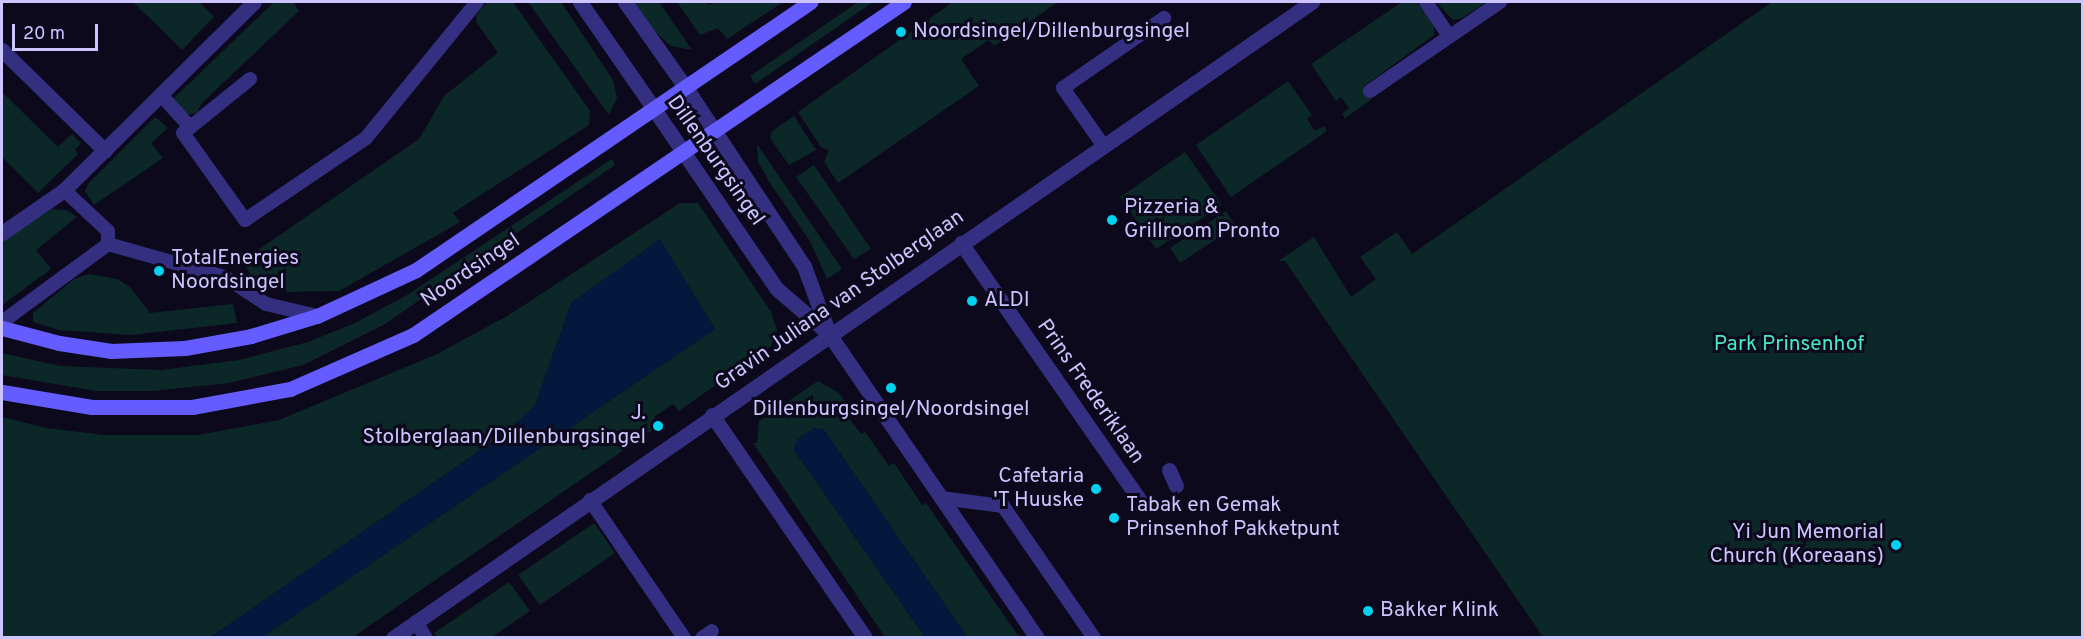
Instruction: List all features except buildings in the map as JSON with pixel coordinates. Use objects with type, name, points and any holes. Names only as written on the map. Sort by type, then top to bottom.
[{"type":"main road","name":"Noordsingel","points":[[2,328],[111,351],[185,348],[251,336],[317,316],[416,270],[810,2]]},
{"type":"main road","name":"Noordsingel","points":[[2,392],[92,407],[181,407],[290,389],[414,335],[904,2]]},
{"type":"street","points":[[2,233],[64,190],[162,96],[254,2]]},
{"type":"street","name":"Dillenburgsingel","points":[[580,2],[777,289],[829,334]]},
{"type":"street","name":"Dillenburgsingel","points":[[625,2],[686,88],[713,133],[804,266],[829,334],[1037,638]]},
{"type":"street","name":"Gravin Juliana van Stolberglaan","points":[[393,638],[829,334],[1312,2]]},
{"type":"street","points":[[2,50],[105,151]]},
{"type":"street","name":"Prins Frederiklaan","points":[[961,243],[1144,506]]},
{"type":"street","points":[[712,415],[865,638]]},
{"type":"street","name":"Prins Frederiklaan","points":[[1168,471],[1176,486]]},
{"type":"lane","points":[[250,79],[183,133],[245,220],[366,138],[477,2]]},
{"type":"lane","points":[[1426,2],[1449,36]]},
{"type":"lane","points":[[1370,91],[1500,2]]},
{"type":"lane","points":[[1103,145],[1063,88],[1164,18]]},
{"type":"lane","points":[[162,96],[190,127]]},
{"type":"lane","points":[[64,190],[108,231],[108,244]]},
{"type":"lane","points":[[108,244],[225,277],[266,304],[317,316]]},
{"type":"lane","points":[[2,322],[108,244]]},
{"type":"lane","points":[[941,498],[1003,506],[1094,638]]},
{"type":"lane","points":[[590,500],[684,638]]},
{"type":"lane","points":[[416,622],[426,638]]},
{"type":"green space","points":[[133,2],[199,2],[214,17],[182,50]]},
{"type":"green space","points":[[274,2],[293,2],[299,11],[201,104],[197,113],[187,115],[173,99]]},
{"type":"green space","points":[[487,2],[513,2],[590,111],[589,125],[453,213],[460,222],[339,291],[288,292],[256,282],[242,261],[419,139],[444,96],[498,53],[477,23],[476,15]]},
{"type":"green space","points":[[528,2],[561,2],[613,80],[617,98],[609,115]]},
{"type":"green space","points":[[634,2],[659,2],[692,50],[671,46],[653,30]]},
{"type":"green space","points":[[677,2],[706,2],[709,5],[715,2],[783,2],[727,39],[718,28],[700,35]]},
{"type":"green space","points":[[858,2],[873,2],[755,84],[750,76]]},
{"type":"green space","points":[[953,2],[1058,2],[994,46],[989,40],[961,59],[979,86],[838,183],[824,162],[829,150],[821,147],[798,112]]},
{"type":"green space","points":[[1402,2],[1417,2],[1434,26],[1434,35],[1364,86],[1372,99],[1345,118],[1342,114],[1349,108],[1341,97],[1336,101],[1311,64]]},
{"type":"green space","points":[[1436,2],[1487,2],[1462,18],[1453,20]]},
{"type":"green space","name":"Park Prinsenhof","points":[[1772,2],[2082,2],[2082,637],[1543,637],[1285,261],[1278,261],[1314,237],[1351,297],[1376,279],[1360,257],[1397,232],[1412,254]]},
{"type":"green space","points":[[1288,81],[1312,115],[1307,119],[1315,131],[1324,126],[1327,131],[1231,197],[1196,145]]},
{"type":"green space","points":[[2,92],[58,147],[72,134],[81,143],[75,150],[78,154],[38,193],[2,157]]},
{"type":"green space","points":[[794,116],[816,150],[789,165],[770,138],[772,131]]},
{"type":"green space","points":[[155,117],[168,128],[151,143],[163,158],[94,205],[85,191],[88,184]]},
{"type":"green space","points":[[757,144],[842,269],[827,279],[810,241],[768,180],[758,161]]},
{"type":"green space","points":[[1185,152],[1222,205],[1156,249],[1120,197]]},
{"type":"green space","points":[[612,159],[615,165],[385,324],[303,365],[229,383],[152,391],[96,391],[2,375],[2,353],[60,366],[161,370],[239,360],[308,342],[355,323],[407,295]]},
{"type":"green space","points":[[814,165],[871,249],[854,259],[796,177]]},
{"type":"green space","points":[[680,203],[698,203],[771,312],[777,330],[771,346],[679,411],[673,404],[654,417],[660,425],[353,637],[263,637],[715,329],[660,240],[571,303],[535,406],[505,433],[211,637],[2,637],[2,417],[46,428],[105,435],[198,435],[279,420],[437,354],[509,315]]},
{"type":"green space","points":[[52,209],[66,210],[77,217],[36,250],[51,269],[2,305],[2,242]]},
{"type":"green space","points":[[1226,211],[1236,226],[1180,263],[1170,248]]},
{"type":"green space","points":[[89,274],[117,279],[130,287],[150,313],[233,304],[237,323],[131,335],[59,330],[33,322],[33,313],[74,279]]},
{"type":"green space","points":[[818,381],[839,393],[851,410],[846,414],[861,434],[865,432],[889,466],[894,463],[922,505],[926,503],[1019,637],[967,637],[824,430],[814,428],[794,450],[925,637],[885,637],[753,443],[757,443],[759,421]]},
{"type":"green space","points":[[594,523],[615,553],[540,605],[518,575]]},
{"type":"green space","points":[[509,582],[530,611],[492,637],[437,637],[434,633]]},
{"type":"water","points":[[660,239],[715,329],[263,637],[211,637],[505,433],[535,406],[571,303]]},
{"type":"water","points":[[814,428],[824,430],[967,637],[925,637],[794,450],[797,439]]},
{"type":"place","name":"Noordsingel/Dillenburgsingel","points":[[901,32]]},
{"type":"place","name":"Pizzeria & Grillroom Pronto","points":[[1112,220]]},
{"type":"place","name":"TotalEnergies Noordsingel","points":[[159,271]]},
{"type":"place","name":"ALDI","points":[[972,301]]},
{"type":"place","name":"Dillenburgsingel/Noordsingel","points":[[891,388]]},
{"type":"place","name":"J. Stolberglaan/Dillenburgsingel","points":[[658,426]]},
{"type":"place","name":"Cafetaria 'T Huuske","points":[[1096,489]]},
{"type":"place","name":"Tabak en Gemak Prinsenhof Pakketpunt","points":[[1114,518]]},
{"type":"place","name":"Yi Jun Memorial Church (Koreaans)","points":[[1896,545]]},
{"type":"place","name":"Bakker Klink","points":[[1368,611]]}]
